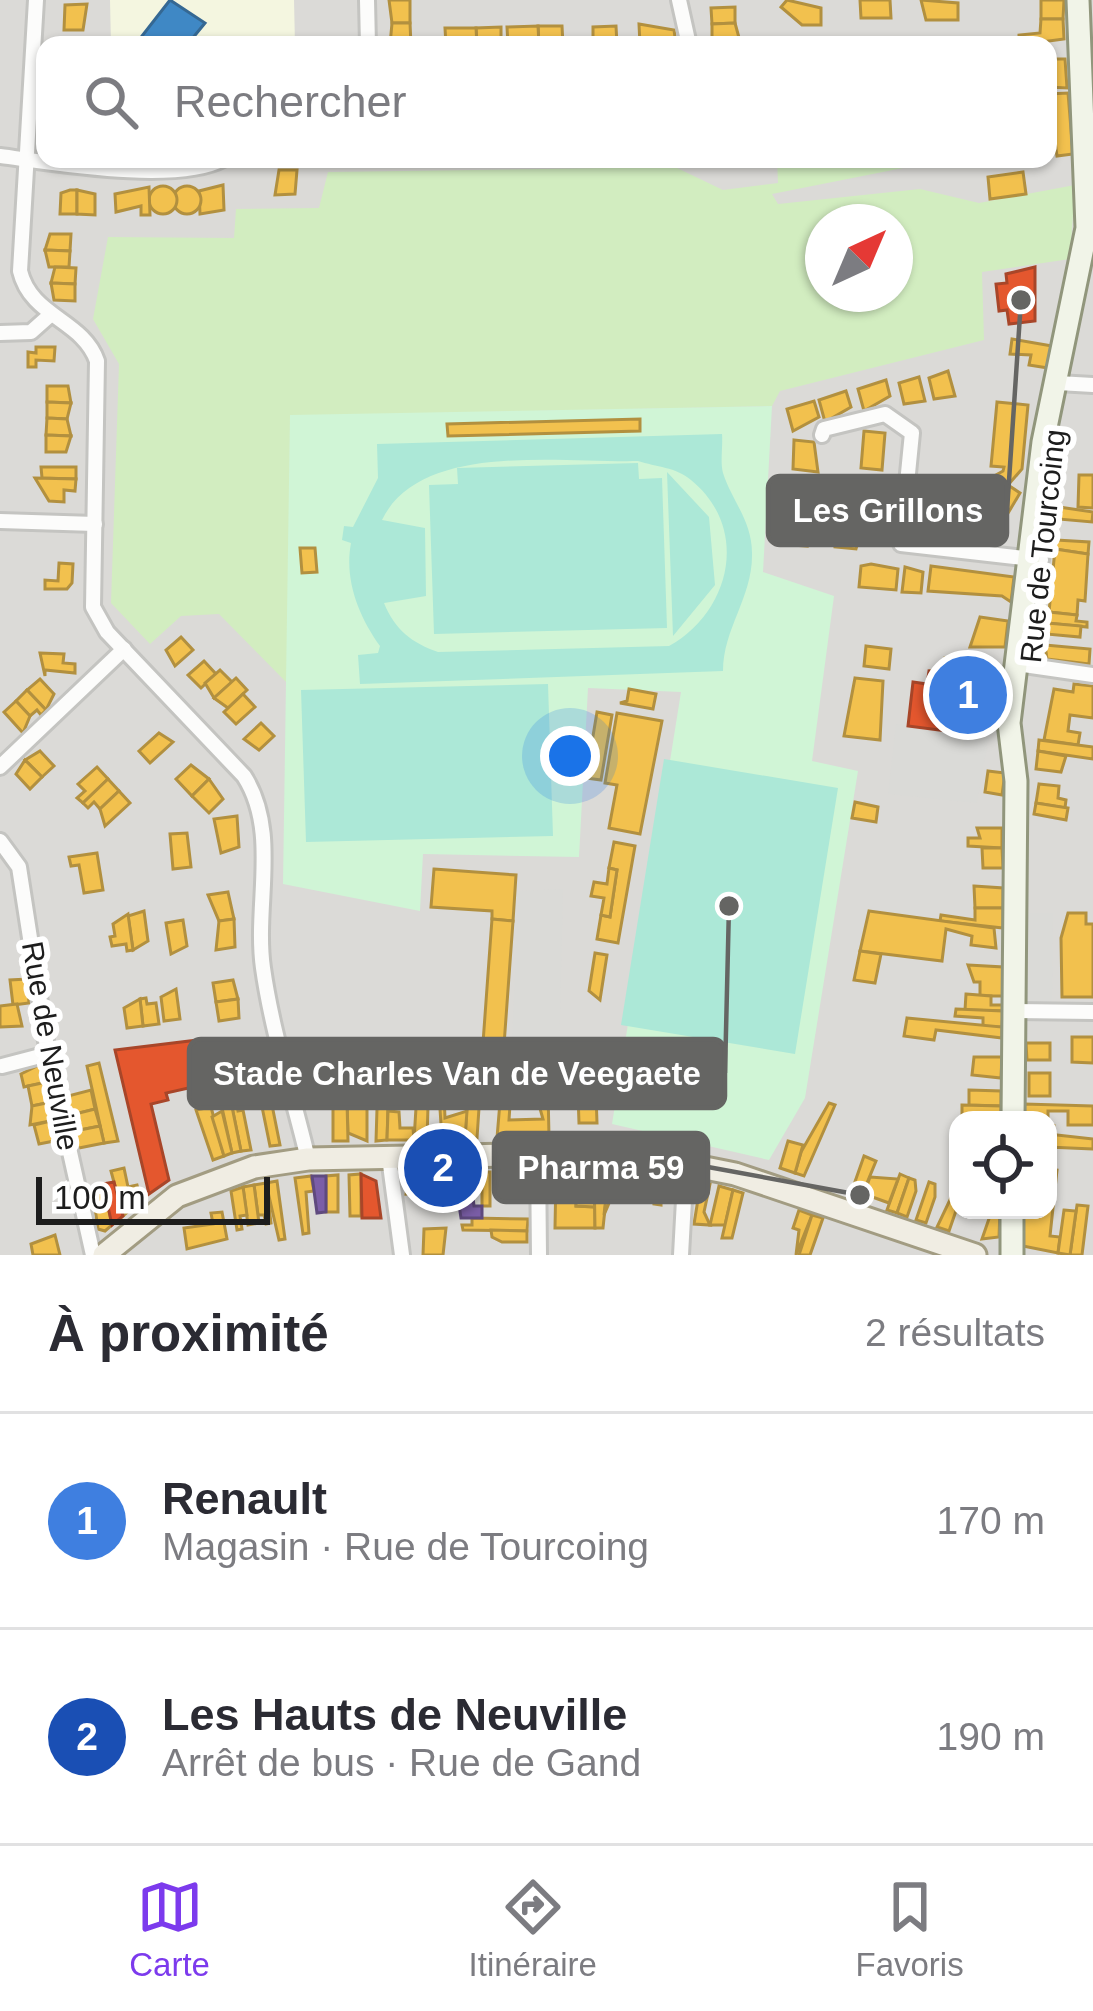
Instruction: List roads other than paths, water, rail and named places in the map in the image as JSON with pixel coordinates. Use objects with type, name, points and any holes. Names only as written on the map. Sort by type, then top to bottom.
[{"type":"main road","name":"Rue de Tourcoing","points":[[1012,1111],[1016,781],[1023,665],[1058,383],[1087,228],[1078,0]]},
{"type":"main road","points":[[104,1255],[164,1204],[201,1184],[254,1167],[308,1159],[538,1155],[628,1155],[686,1163],[780,1187],[975,1255]]},
{"type":"main road","points":[[1012,1219],[1012,1255]]},
{"type":"street","points":[[36,0],[20,271],[28,294],[49,316],[82,338],[97,362],[93,607],[124,650],[244,776],[258,802],[263,829],[262,966],[308,1159]]},
{"type":"street","points":[[367,0],[368,36]]},
{"type":"street","points":[[680,0],[687,36]]},
{"type":"street","points":[[0,156],[36,160]]},
{"type":"street","points":[[99,168],[173,168]]},
{"type":"street","points":[[0,333],[31,332],[49,316]]},
{"type":"street","points":[[1058,383],[1093,385]]},
{"type":"street","points":[[822,435],[824,430],[878,414],[896,417],[912,434],[902,544],[1036,560]]},
{"type":"street","points":[[0,521],[95,524]]},
{"type":"street","points":[[0,767],[124,650]]},
{"type":"street","points":[[1023,665],[1093,675]]},
{"type":"street","name":"Rue de Neuville","points":[[0,841],[19,867],[48,1054],[93,1255]]},
{"type":"street","points":[[1014,1012],[1093,1012]]},
{"type":"street","points":[[2,1066],[48,1054]]},
{"type":"street","points":[[538,1155],[538,1255]]},
{"type":"street","points":[[389,1157],[402,1255]]},
{"type":"street","points":[[681,1255],[686,1163]]},
{"type":"place","name":"Les Grillons","points":[[1021,300]]},
{"type":"place","name":"Renault","points":[[968,695]]},
{"type":"place","name":"Stade Charles Van de Veegaete","points":[[729,906]]},
{"type":"place","name":"Les Hauts de Neuville","points":[[443,1168]]},
{"type":"place","name":"Pharma 59","points":[[860,1195]]}]
